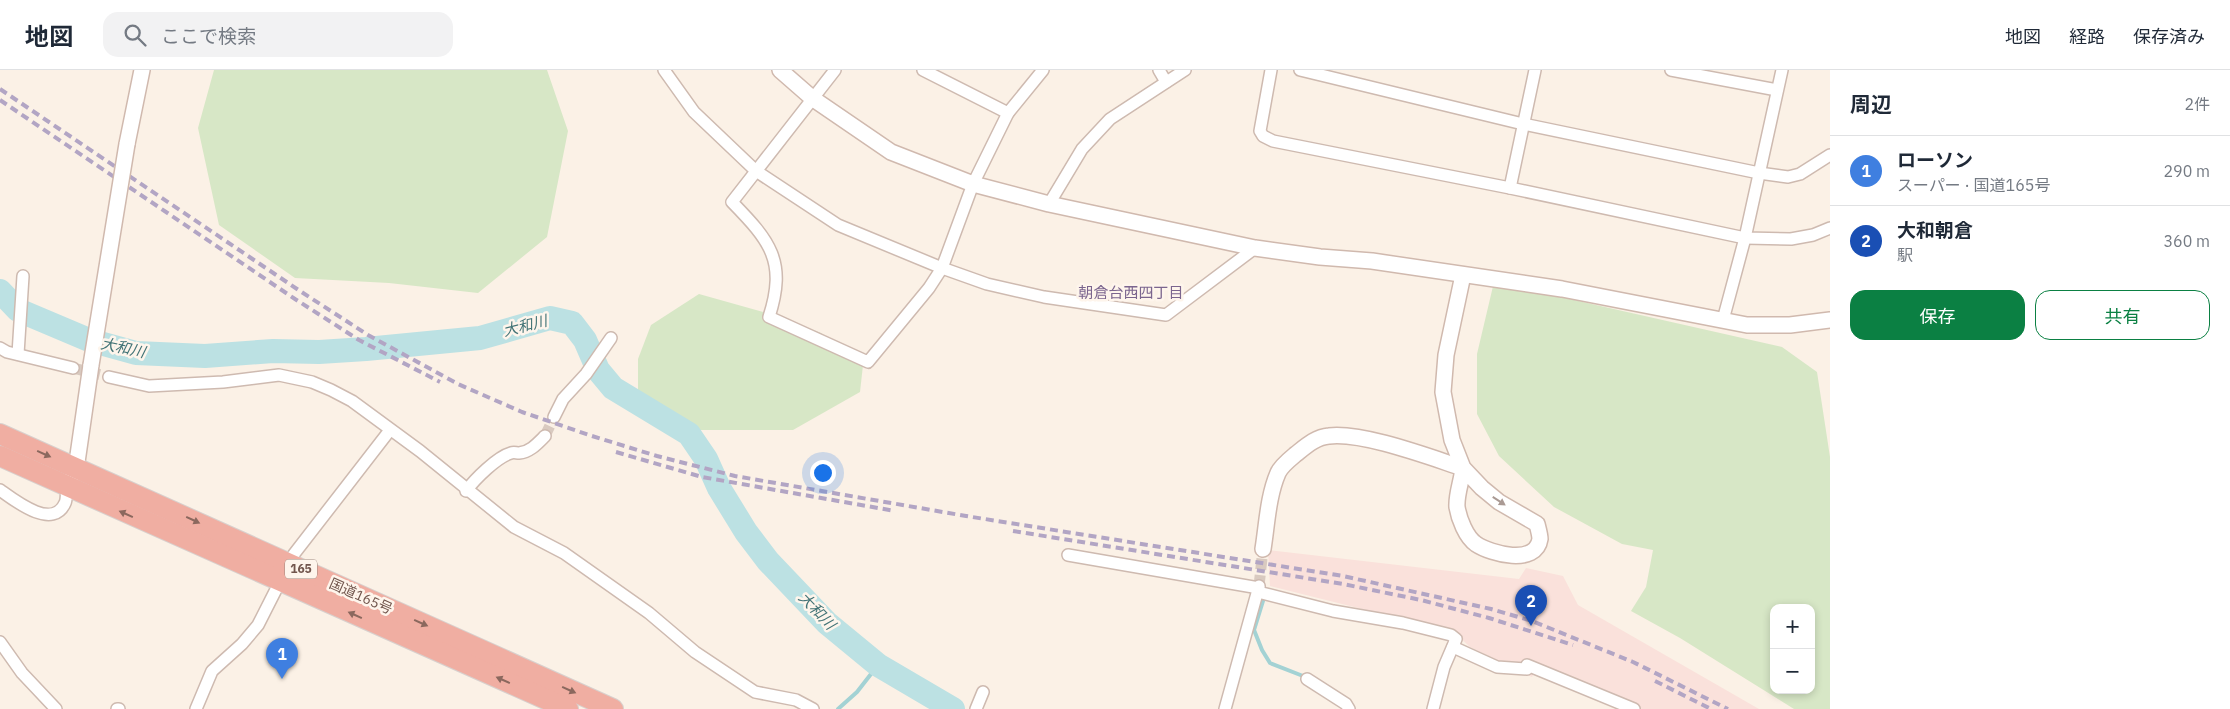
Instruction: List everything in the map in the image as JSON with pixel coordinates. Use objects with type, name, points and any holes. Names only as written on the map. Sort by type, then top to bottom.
[{"type":"highway","name":"国道165号","points":[[0,434],[608,708]]},
{"type":"highway","name":"国道165号","points":[[0,456],[67,488],[567,708]]},
{"type":"street","points":[[0,490],[31,510],[45,515],[56,512],[65,504],[67,488],[76,469],[127,144],[142,70]]},
{"type":"street","points":[[664,70],[694,112],[756,170],[838,225],[942,268],[987,284],[1044,297],[1166,316],[1255,248]]},
{"type":"street","points":[[780,70],[812,98],[891,152],[973,184],[1049,204],[1255,248],[1320,257],[1372,261],[1562,289],[1747,325],[1782,325],[1830,320]]},
{"type":"street","points":[[835,70],[732,202],[760,232],[770,248],[777,272],[776,295],[769,317],[868,362],[930,288],[942,268],[973,184],[1008,113],[1043,70]]},
{"type":"street","points":[[923,70],[938,74],[1008,113]]},
{"type":"street","points":[[1159,70],[1166,82]]},
{"type":"street","points":[[1049,204],[1082,149],[1110,118],[1185,70]]},
{"type":"street","points":[[1272,70],[1260,131],[1263,136],[1273,142],[1510,188],[1744,238],[1791,239],[1814,235],[1830,228]]},
{"type":"street","points":[[1300,70],[1523,124],[1759,173],[1788,177],[1800,174],[1830,155]]},
{"type":"street","points":[[1510,188],[1535,70]]},
{"type":"street","points":[[1670,70],[1777,90]]},
{"type":"street","points":[[1723,320],[1744,238],[1782,70]]},
{"type":"street","points":[[1463,275],[1446,355],[1443,392],[1452,440],[1463,468],[1482,488],[1499,502],[1537,524],[1540,539],[1534,550],[1527,555],[1511,556],[1477,544],[1467,535],[1458,507],[1463,468]]},
{"type":"street","points":[[18,354],[23,276]]},
{"type":"street","points":[[554,417],[563,399],[586,374],[611,338]]},
{"type":"street","points":[[0,348],[73,368]]},
{"type":"street","points":[[109,377],[149,386],[223,382],[279,375],[312,382],[331,390],[352,401],[427,456],[466,490],[514,527],[564,553],[649,613],[695,652],[755,692],[796,700],[813,709]]},
{"type":"street","points":[[196,709],[212,671],[242,644],[258,625],[294,554],[390,430]]},
{"type":"street","points":[[466,490],[495,463],[511,453],[521,453],[534,448],[545,436]]},
{"type":"street","points":[[1263,549],[1273,490],[1279,472],[1306,445],[1316,439],[1328,436],[1349,436],[1463,468]]},
{"type":"street","points":[[1068,555],[1259,589],[1333,611],[1402,623],[1451,636],[1456,639],[1444,667],[1433,709]]},
{"type":"street","points":[[1225,709],[1259,589]]},
{"type":"street","points":[[0,642],[22,673],[56,709]]},
{"type":"street","points":[[1454,647],[1497,667],[1527,669],[1528,665],[1634,709]]},
{"type":"street","points":[[1306,679],[1346,704],[1349,709]]},
{"type":"street","points":[[976,709],[983,692]]},
{"type":"shaded area","points":[[1268,550],[1519,579],[1526,568],[1563,576],[1578,605],[1759,709],[1642,709],[1538,665],[1532,677],[1470,647],[1454,632],[1270,586]]},
{"type":"green space","points":[[214,70],[547,70],[568,131],[547,237],[478,293],[389,283],[295,278],[219,225],[198,128]]},
{"type":"green space","points":[[1494,282],[1782,347],[1817,372],[1830,457],[1830,709],[1794,709],[1680,638],[1631,611],[1646,587],[1653,550],[1622,544],[1554,507],[1499,456],[1477,414],[1477,354]]},
{"type":"green space","points":[[699,294],[774,315],[821,333],[863,365],[860,392],[793,430],[671,430],[638,409],[638,359],[651,325]]},
{"type":"waterway","name":"大和川","points":[[0,291],[18,310],[89,340],[136,353],[205,356],[273,351],[319,352],[366,349],[480,338],[550,318],[572,323],[585,340],[598,370],[613,388],[689,434],[706,459],[719,488],[746,532],[768,561],[827,623],[878,665],[953,709]]},
{"type":"waterway","points":[[1263,601],[1254,630],[1262,650],[1270,663],[1303,676]]},
{"type":"waterway","points":[[838,709],[857,692],[878,665]]},
{"type":"tunnel","points":[[73,368],[109,377]]},
{"type":"tunnel","points":[[545,436],[554,417]]},
{"type":"tunnel","points":[[1259,586],[1263,549]]},
{"type":"railway","points":[[0,89],[368,335],[458,384],[522,412],[657,456],[735,476],[966,516],[1343,576],[1491,609],[1532,621],[1633,662],[1728,709]]},
{"type":"railway","points":[[0,100],[295,299],[359,340],[440,382]]},
{"type":"railway","points":[[616,452],[702,477],[895,511]]},
{"type":"railway","points":[[1013,531],[1343,584],[1421,600],[1489,618],[1573,645]]},
{"type":"railway","points":[[1655,681],[1711,709]]},
{"type":"place","name":"大和朝倉","points":[[1531,626]]},
{"type":"place","name":"ローソン","points":[[282,679]]},
{"type":"district","name":"朝倉台西四丁目","points":[[1131,293]]}]
